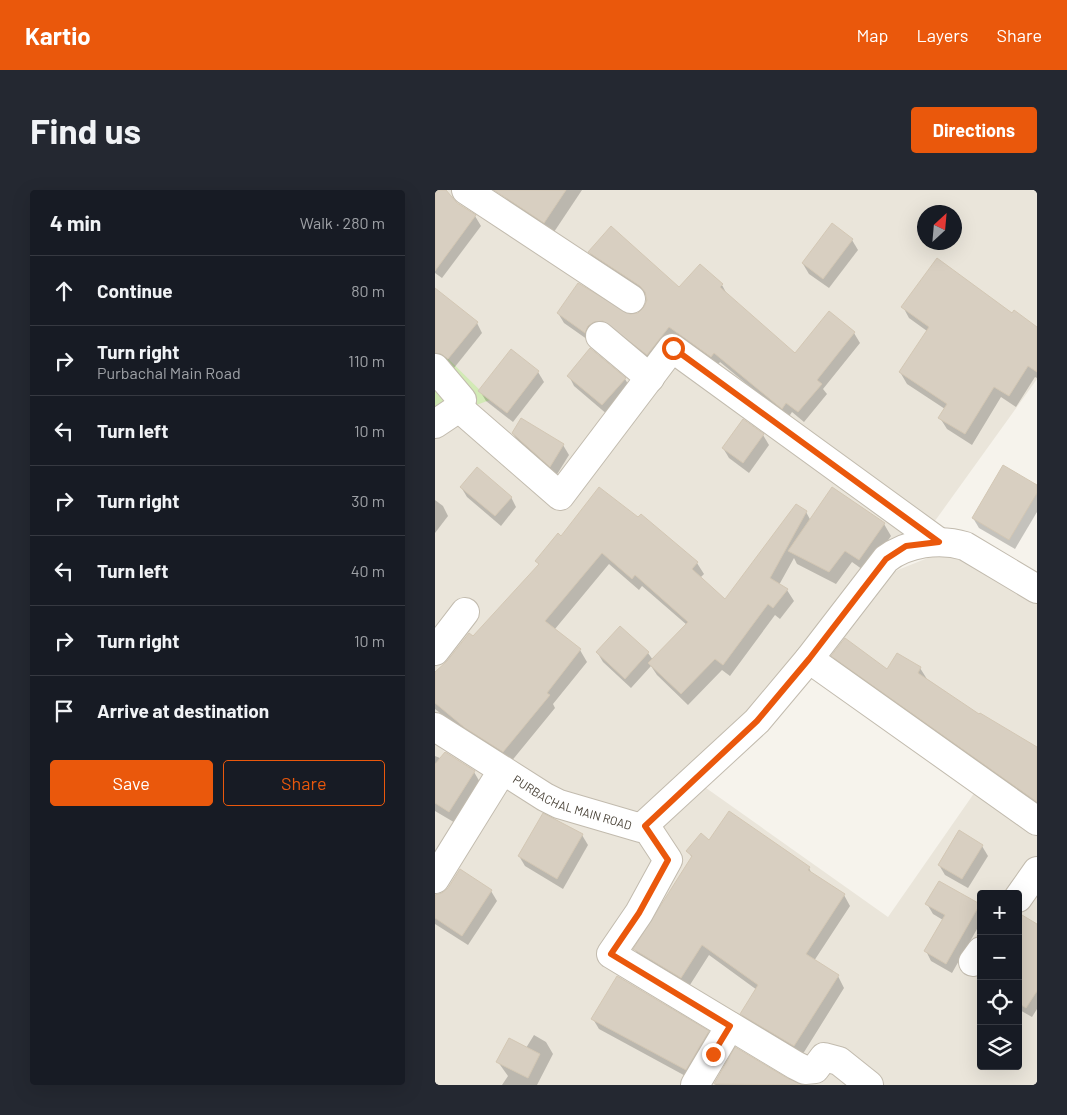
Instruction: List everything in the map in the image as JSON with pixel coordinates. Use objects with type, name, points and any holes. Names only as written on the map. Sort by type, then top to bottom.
[{"type":"street","points":[[466,190],[631,299]]},
{"type":"street","points":[[600,336],[650,378]]},
{"type":"street","points":[[459,408],[560,496],[673,348],[939,542]]},
{"type":"street","points":[[435,368],[462,400],[459,408],[435,424]]},
{"type":"street","name":"PURBACHAL MAIN ROAD","points":[[435,727],[502,771],[559,804],[637,828],[645,826],[740,739],[809,659],[886,559],[906,546],[939,542],[965,546],[1037,589]]},
{"type":"street","points":[[435,651],[465,612]]},
{"type":"street","points":[[809,659],[1037,821]]},
{"type":"street","points":[[435,879],[502,771]]},
{"type":"street","points":[[645,826],[668,860],[639,913],[611,954],[805,1070],[815,1069],[824,1057],[839,1061],[869,1085]]},
{"type":"street","points":[[1022,892],[1037,871]]},
{"type":"street","points":[[695,1085],[730,1026]]},
{"type":"shaded area","points":[[435,190],[1037,190],[1037,379],[927,532],[931,555],[888,568],[880,577],[953,548],[1037,597],[1037,788],[1019,813],[1037,831],[1037,1085],[435,1085],[435,744],[445,752],[454,747],[435,735]],"holes":[[[812,660],[977,789],[888,917],[699,783]]]},
{"type":"green space","points":[[435,346],[490,400],[435,420]]},
{"type":"building","points":[[435,190],[446,190],[457,203],[476,215],[435,271]]},
{"type":"building","points":[[494,190],[566,190],[544,223]]},
{"type":"building","points":[[832,223],[853,239],[823,279],[802,263]]},
{"type":"building","points":[[611,226],[679,287],[700,264],[723,284],[720,287],[795,353],[829,311],[855,332],[817,380],[822,384],[798,412],[786,403],[782,409],[714,353],[711,357],[669,327],[647,355],[603,321],[594,322],[588,326],[585,333],[557,313],[578,283],[630,314],[638,313],[644,307],[647,300],[645,292],[640,286],[588,252]]},
{"type":"building","points":[[937,258],[1012,313],[1014,310],[1037,327],[1037,372],[1028,366],[1009,396],[994,387],[965,434],[938,418],[947,404],[899,372],[929,327],[901,307]]},
{"type":"building","points":[[435,288],[478,322],[448,359],[441,354],[435,353]]},
{"type":"building","points":[[590,348],[626,378],[602,405],[567,376]]},
{"type":"building","points":[[511,349],[539,371],[507,413],[478,391]]},
{"type":"building","points":[[521,418],[564,444],[550,467],[512,433]]},
{"type":"building","points":[[743,419],[764,434],[743,463],[722,448]]},
{"type":"building","points":[[1003,465],[1037,485],[1037,493],[1009,540],[972,518]]},
{"type":"building","points":[[477,467],[512,497],[495,516],[460,487]]},
{"type":"building","points":[[599,487],[638,517],[641,514],[698,562],[692,569],[725,599],[796,504],[807,511],[770,578],[788,589],[773,608],[768,604],[723,665],[715,659],[681,694],[648,663],[688,622],[635,575],[632,579],[602,553],[545,621],[581,649],[547,693],[550,695],[503,752],[465,728],[435,703],[435,672],[447,661],[469,633],[473,636],[539,564],[535,561],[558,533],[561,536]]},
{"type":"building","points":[[832,487],[885,523],[859,560],[845,551],[829,572],[788,551]]},
{"type":"building","points":[[620,626],[649,652],[625,679],[596,652]]},
{"type":"building","points":[[845,638],[887,669],[897,653],[921,667],[918,673],[979,714],[1037,747],[1037,802],[831,656]]},
{"type":"building","points":[[445,752],[475,771],[449,812],[435,803],[435,764]]},
{"type":"building","points":[[729,811],[810,867],[808,870],[845,894],[806,954],[839,975],[794,1046],[740,1014],[758,985],[702,945],[681,978],[633,949],[692,856],[686,851],[701,833],[709,840]]},
{"type":"building","points":[[543,813],[583,834],[557,879],[518,856]]},
{"type":"building","points":[[959,830],[983,845],[962,879],[938,865]]},
{"type":"building","points":[[460,869],[492,890],[462,936],[435,918],[435,895],[442,893],[448,888]]},
{"type":"building","points":[[939,881],[977,902],[977,909],[946,964],[924,951],[945,915],[925,904]]},
{"type":"building","points":[[1022,915],[1037,924],[1037,991],[1026,1008],[1022,1006]]},
{"type":"building","points":[[617,976],[709,1031],[686,1070],[591,1019]]},
{"type":"building","points":[[509,1038],[540,1054],[528,1078],[496,1062]]},
{"type":"building","points":[[735,1047],[787,1078],[803,1085],[714,1084]]},
{"type":"route","points":[[673,348],[939,542],[906,546],[886,559],[809,659],[757,721],[740,739],[645,826],[668,860],[639,913],[611,954],[730,1026],[713,1054]]}]
